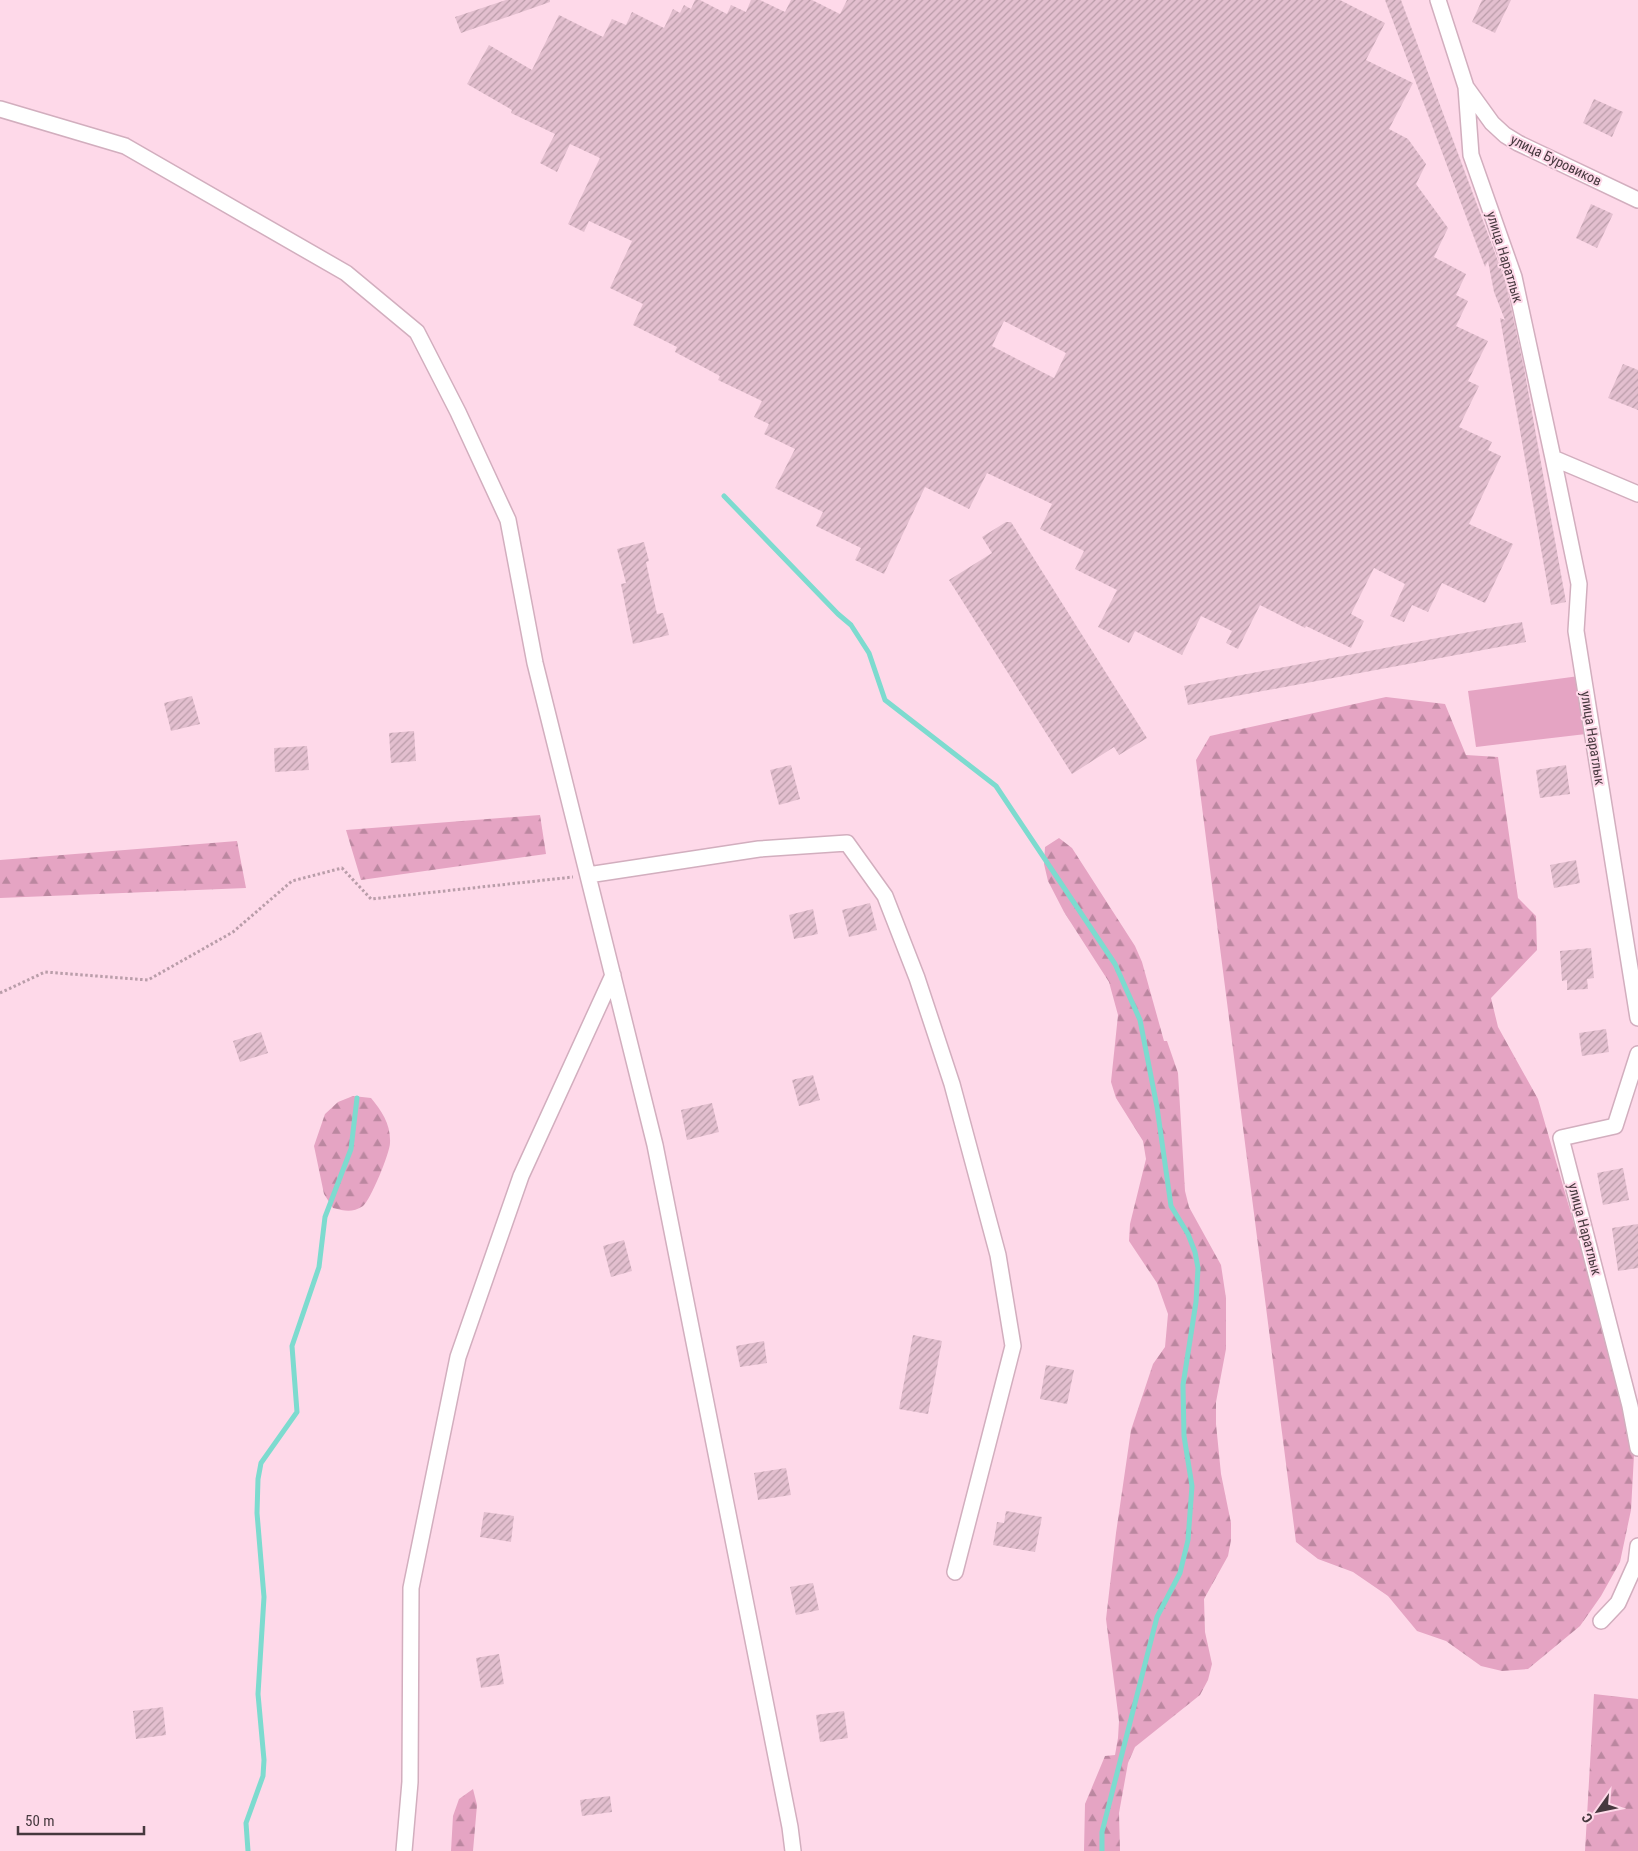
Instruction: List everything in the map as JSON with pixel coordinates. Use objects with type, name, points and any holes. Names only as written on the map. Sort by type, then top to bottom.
[{"type":"street","name":"улица Буровиков","points":[[1438,0],[1466,86],[1492,123],[1505,135],[1518,143],[1638,200]]},
{"type":"street","name":"улица Наратлык","points":[[1466,86],[1471,155],[1514,277],[1554,458],[1579,584],[1576,631],[1638,1018]]},
{"type":"street","points":[[0,108],[125,146],[346,273],[417,332],[458,412],[508,520],[535,663],[655,1145],[793,1851]]},
{"type":"street","points":[[1554,458],[1638,494]]},
{"type":"street","points":[[588,875],[759,849],[847,843],[885,896],[917,978],[952,1084],[998,1255],[1013,1346],[954,1572]]},
{"type":"street","points":[[404,1851],[410,1782],[411,1588],[458,1357],[521,1176],[613,975]]},
{"type":"street","name":"улица Наратлык","points":[[1638,1054],[1615,1126],[1561,1138],[1630,1406],[1638,1448]]},
{"type":"street","points":[[1601,1620],[1618,1603],[1636,1563],[1638,1546]]},
{"type":"path","points":[[0,992],[45,972],[148,980],[233,932],[292,881],[342,868],[371,899],[588,875]]},
{"type":"green space","points":[[1579,676],[1586,734],[1476,747],[1468,691]]},
{"type":"green space","points":[[1386,697],[1445,704],[1466,755],[1498,757],[1518,898],[1536,916],[1537,950],[1491,998],[1498,1027],[1538,1099],[1585,1262],[1634,1455],[1631,1510],[1620,1562],[1601,1596],[1580,1626],[1528,1669],[1502,1671],[1481,1666],[1446,1641],[1417,1631],[1388,1596],[1353,1572],[1318,1559],[1296,1542],[1196,760],[1210,736]]},
{"type":"green space","points":[[540,815],[546,854],[361,880],[346,830]]},
{"type":"green space","points":[[1059,838],[1072,848],[1135,946],[1142,962],[1164,1041],[1167,1041],[1178,1073],[1185,1191],[1189,1207],[1221,1265],[1226,1298],[1226,1349],[1216,1402],[1216,1424],[1221,1474],[1231,1523],[1231,1540],[1228,1556],[1204,1599],[1205,1632],[1212,1664],[1208,1680],[1200,1695],[1135,1747],[1128,1763],[1119,1813],[1120,1851],[1084,1851],[1085,1804],[1105,1756],[1115,1755],[1118,1738],[1119,1721],[1106,1619],[1116,1533],[1131,1430],[1153,1364],[1165,1347],[1168,1314],[1157,1283],[1129,1241],[1130,1224],[1146,1159],[1143,1141],[1116,1098],[1111,1082],[1118,1015],[1109,982],[1064,912],[1048,881],[1044,864],[1045,847]]},
{"type":"green space","points":[[237,841],[246,888],[0,898],[0,860]]},
{"type":"green space","points":[[353,1096],[371,1098],[375,1103],[387,1124],[390,1143],[375,1187],[366,1202],[355,1210],[348,1211],[333,1208],[324,1194],[314,1146],[325,1114],[338,1102]]},
{"type":"green space","points":[[1594,1694],[1638,1699],[1638,1851],[1585,1851]]},
{"type":"green space","points":[[473,1789],[477,1805],[473,1851],[451,1851],[453,1816],[459,1799]]},
{"type":"building","points":[[506,0],[550,0],[550,2],[461,33],[455,17]]},
{"type":"building","points":[[695,0],[700,0],[727,14],[731,5],[746,12],[751,0],[760,0],[785,12],[791,0],[812,0],[840,14],[847,0],[1340,0],[1385,23],[1366,60],[1413,83],[1389,129],[1408,139],[1426,164],[1416,184],[1448,228],[1434,257],[1466,274],[1456,295],[1468,301],[1456,326],[1488,341],[1468,381],[1479,386],[1459,427],[1492,442],[1488,450],[1501,456],[1469,524],[1513,544],[1485,603],[1442,583],[1428,612],[1412,605],[1404,622],[1390,616],[1405,584],[1374,568],[1351,614],[1364,621],[1351,648],[1306,626],[1305,628],[1260,605],[1238,649],[1226,643],[1232,631],[1201,616],[1182,655],[1135,631],[1129,643],[1098,627],[1117,590],[1075,569],[1084,551],[1040,529],[1052,504],[987,473],[969,509],[925,487],[884,574],[855,560],[861,548],[816,526],[823,512],[775,488],[795,449],[764,434],[769,424],[754,417],[762,401],[718,380],[720,376],[675,352],[677,347],[633,325],[643,304],[610,288],[632,241],[589,221],[584,232],[568,224],[600,158],[570,144],[557,172],[540,163],[555,134],[511,113],[512,110],[467,84],[489,45],[532,70],[559,15],[603,37],[612,19],[626,25],[632,12],[664,28],[673,9],[680,13],[684,5],[691,9]],"holes":[[[1004,321],[1066,353],[1054,378],[992,346]]]},
{"type":"building","points":[[1385,0],[1401,0],[1505,280],[1524,368],[1566,602],[1551,605],[1500,318],[1505,320],[1494,292],[1488,261],[1485,267]]},
{"type":"building","points":[[1482,0],[1511,0],[1495,33],[1472,22]]},
{"type":"building","points":[[1594,99],[1623,112],[1612,137],[1583,123]]},
{"type":"building","points":[[1591,204],[1613,214],[1597,248],[1576,238]]},
{"type":"building","points":[[1623,364],[1638,370],[1638,410],[1608,398]]},
{"type":"building","points":[[1006,522],[1011,522],[1147,738],[1119,755],[1114,747],[1072,774],[949,580],[992,553],[982,537]]},
{"type":"building","points":[[644,542],[649,561],[646,562],[657,614],[663,613],[669,635],[633,644],[621,584],[626,583],[617,549]]},
{"type":"building","points":[[1522,622],[1526,642],[1188,705],[1184,686]]},
{"type":"building","points":[[192,696],[200,724],[171,731],[164,703]]},
{"type":"building","points":[[414,731],[416,761],[391,763],[389,733]]},
{"type":"building","points":[[307,746],[309,770],[275,772],[274,748]]},
{"type":"building","points":[[791,765],[800,799],[779,805],[770,770]]},
{"type":"building","points":[[1566,765],[1570,794],[1540,798],[1536,770]]},
{"type":"building","points":[[1576,860],[1580,883],[1554,888],[1550,865]]},
{"type":"building","points":[[870,903],[877,930],[849,937],[842,910]]},
{"type":"building","points":[[813,909],[818,934],[794,939],[789,915]]},
{"type":"building","points":[[1591,948],[1594,978],[1587,979],[1588,989],[1567,990],[1567,980],[1562,981],[1560,951]]},
{"type":"building","points":[[1606,1029],[1609,1052],[1582,1056],[1579,1033]]},
{"type":"building","points":[[261,1032],[268,1053],[240,1062],[233,1041]]},
{"type":"building","points":[[813,1075],[820,1100],[799,1106],[792,1080]]},
{"type":"building","points":[[712,1103],[719,1132],[687,1140],[681,1110]]},
{"type":"building","points":[[1623,1168],[1629,1200],[1603,1205],[1597,1173]]},
{"type":"building","points":[[1638,1224],[1638,1268],[1618,1271],[1612,1228]]},
{"type":"building","points":[[624,1240],[632,1271],[611,1277],[603,1246]]},
{"type":"building","points":[[913,1335],[942,1341],[928,1414],[899,1409]]},
{"type":"building","points":[[764,1341],[767,1363],[740,1367],[736,1346]]},
{"type":"building","points":[[1046,1365],[1074,1370],[1067,1404],[1040,1399]]},
{"type":"building","points":[[786,1468],[791,1495],[758,1500],[754,1473]]},
{"type":"building","points":[[1006,1511],[1042,1517],[1035,1552],[993,1545],[997,1522],[1004,1523]]},
{"type":"building","points":[[484,1512],[514,1516],[511,1542],[480,1537]]},
{"type":"building","points":[[813,1583],[819,1610],[796,1615],[790,1587]]},
{"type":"building","points":[[499,1654],[504,1684],[481,1688],[476,1658]]},
{"type":"building","points":[[163,1707],[166,1735],[136,1739],[133,1711]]},
{"type":"building","points":[[844,1711],[848,1738],[820,1742],[816,1715]]},
{"type":"building","points":[[610,1796],[612,1812],[582,1816],[580,1800]]},
{"type":"waterway","points":[[724,496],[838,614],[851,625],[869,653],[885,700],[996,786],[1115,964],[1140,1020],[1157,1107],[1171,1206],[1188,1234],[1195,1252],[1198,1268],[1196,1302],[1183,1385],[1184,1436],[1192,1486],[1188,1540],[1180,1573],[1157,1617],[1102,1832],[1102,1851]]},
{"type":"waterway","points":[[248,1851],[246,1823],[263,1776],[264,1760],[258,1694],[264,1597],[257,1513],[258,1479],[261,1463],[297,1412],[292,1346],[319,1267],[325,1217],[351,1149],[357,1098]]}]
